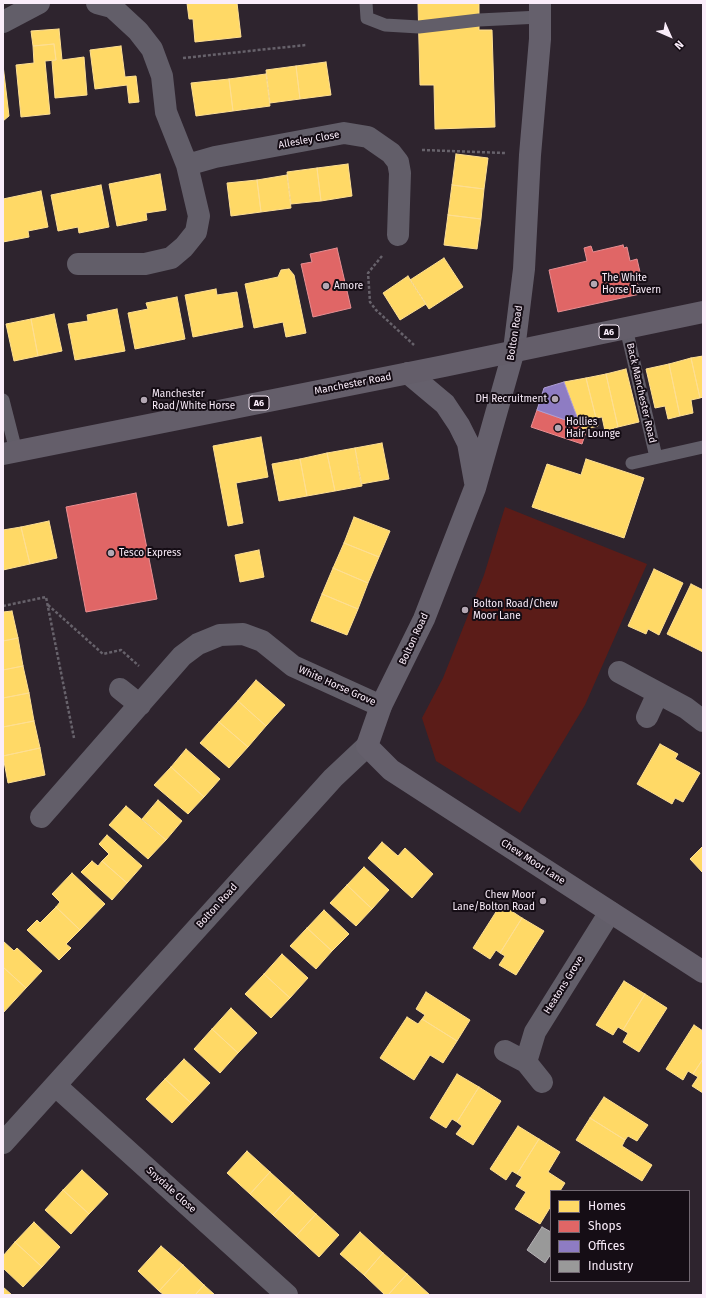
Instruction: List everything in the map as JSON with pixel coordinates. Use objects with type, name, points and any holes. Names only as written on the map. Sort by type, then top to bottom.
[{"type":"main road","name":"Manchester Road","points":[[10,453],[417,372],[514,350],[703,312]]},
{"type":"street","points":[[3,22],[39,3]]},
{"type":"street","points":[[78,264],[101,273],[171,258],[184,247],[196,232],[199,216],[187,165],[166,112],[162,76],[157,60],[152,49],[138,31],[108,4]]},
{"type":"street","name":"Bolton Road","points":[[3,1143],[328,784],[367,746],[381,706],[424,619],[476,488],[514,350],[524,269],[530,155],[540,39],[540,10]]},
{"type":"street","name":"Allesley Close","points":[[187,165],[215,157],[344,133],[368,137],[392,153]]},
{"type":"street","points":[[392,153],[398,162],[400,173],[398,235]]},
{"type":"street","points":[[417,372],[445,404],[459,425],[468,443],[476,488]]},
{"type":"street","name":"White Horse Grove","points":[[41,817],[182,656],[198,644],[220,634],[243,634],[262,641],[293,666],[381,706]]},
{"type":"street","points":[[619,672],[686,708],[703,721]]},
{"type":"street","points":[[120,689],[140,705]]},
{"type":"street","points":[[647,717],[658,693]]},
{"type":"street","name":"Chew Moor Lane","points":[[367,746],[391,770],[703,972]]},
{"type":"street","name":"Heatons Grove","points":[[526,1062],[536,1032],[610,912]]},
{"type":"street","points":[[505,1051],[526,1062],[542,1082]]},
{"type":"street","name":"Snydale Close","points":[[56,1086],[287,1295]]},
{"type":"lane","points":[[366,3],[367,18],[385,25],[419,27],[479,20],[540,10]]},
{"type":"lane","name":"Back Manchester Road","points":[[626,328],[656,458]]},
{"type":"lane","points":[[3,400],[10,453]]},
{"type":"lane","points":[[632,463],[703,447]]},
{"type":"path","points":[[157,60],[306,45]]},
{"type":"path","points":[[392,153],[430,149],[530,155]]},
{"type":"path","points":[[398,235],[368,273],[370,302],[376,310],[421,351],[417,372]]},
{"type":"path","points":[[3,606],[46,597],[81,772]]},
{"type":"path","points":[[48,605],[103,654],[121,650],[158,684]]},
{"type":"shaded area","points":[[505,507],[647,564],[585,705],[520,813],[436,761],[422,718],[443,678],[484,575]]},
{"type":"building: Homes","points":[[187,3],[237,3],[241,37],[195,42],[193,19],[189,19]]},
{"type":"building: Homes","points":[[418,3],[479,3],[479,30],[492,30],[495,127],[435,129],[434,85],[420,85]]},
{"type":"building: Homes","points":[[59,29],[62,60],[84,57],[87,95],[55,98],[52,61],[56,60],[54,44],[33,46],[31,31]]},
{"type":"building: Homes","points":[[54,44],[56,60],[45,61],[50,114],[21,117],[16,65],[34,63],[33,46]]},
{"type":"building: Homes","points":[[121,46],[125,77],[136,76],[139,102],[129,103],[127,85],[95,89],[90,50]]},
{"type":"building: Homes","points":[[326,62],[331,95],[300,99],[296,66]]},
{"type":"building: Homes","points":[[3,65],[9,116],[3,121]]},
{"type":"building: Homes","points":[[296,66],[300,99],[270,103],[266,70]]},
{"type":"building: Homes","points":[[266,74],[270,106],[233,111],[229,79]]},
{"type":"building: Homes","points":[[229,79],[233,111],[196,116],[191,83]]},
{"type":"building: Homes","points":[[456,154],[488,158],[484,189],[452,185]]},
{"type":"building: Homes","points":[[348,164],[352,196],[321,201],[317,168]]},
{"type":"building: Homes","points":[[317,168],[321,201],[291,204],[287,172]]},
{"type":"building: Homes","points":[[160,174],[166,210],[146,213],[147,220],[117,226],[109,184]]},
{"type":"building: Homes","points":[[287,175],[291,208],[261,212],[257,180]]},
{"type":"building: Homes","points":[[257,180],[261,212],[231,216],[227,183]]},
{"type":"building: Homes","points":[[101,185],[109,227],[79,233],[78,227],[58,231],[51,195]]},
{"type":"building: Homes","points":[[452,185],[484,189],[481,219],[448,215]]},
{"type":"building: Homes","points":[[41,191],[48,227],[28,231],[29,237],[3,242],[3,199]]},
{"type":"building: Homes","points":[[448,215],[481,219],[477,249],[444,245]]},
{"type":"building: Homes","points":[[444,258],[463,287],[429,309],[410,280]]},
{"type":"building: Homes","points":[[289,269],[294,275],[306,333],[286,337],[283,322],[254,328],[245,284],[278,277],[281,270]]},
{"type":"building: Homes","points":[[408,276],[426,304],[400,320],[383,293]]},
{"type":"building: Homes","points":[[216,289],[217,295],[237,292],[243,327],[193,337],[185,295]]},
{"type":"building: Homes","points":[[177,297],[185,339],[135,349],[128,313],[148,309],[146,303]]},
{"type":"building: Homes","points":[[117,309],[125,351],[75,360],[68,324],[88,321],[87,315]]},
{"type":"building: Homes","points":[[54,314],[62,351],[38,356],[31,319]]},
{"type":"building: Homes","points":[[31,319],[38,356],[14,361],[6,324]]},
{"type":"building: Homes","points":[[703,356],[703,397],[700,398],[691,358]]},
{"type":"building: Homes","points":[[691,358],[700,398],[691,400],[693,413],[680,416],[669,364]]},
{"type":"building: Homes","points":[[669,364],[680,416],[668,419],[665,406],[655,408],[646,369]]},
{"type":"building: Homes","points":[[626,369],[639,422],[618,427],[606,374]]},
{"type":"building: Homes","points":[[606,374],[618,427],[605,431],[602,417],[596,418],[586,378]]},
{"type":"building: Homes","points":[[586,378],[598,426],[582,430],[564,382]]},
{"type":"building: Homes","points":[[261,437],[268,477],[236,483],[243,523],[228,526],[213,446]]},
{"type":"building: Homes","points":[[382,443],[389,479],[361,484],[355,448]]},
{"type":"building: Homes","points":[[355,448],[362,486],[335,491],[327,453]]},
{"type":"building: Homes","points":[[327,453],[335,491],[307,496],[300,459]]},
{"type":"building: Homes","points":[[300,459],[307,496],[279,501],[272,464]]},
{"type":"building: Homes","points":[[586,459],[644,478],[624,538],[532,507],[547,464],[581,475]]},
{"type":"building: Homes","points":[[354,517],[390,531],[379,557],[344,543]]},
{"type":"building: Homes","points":[[49,521],[57,558],[30,564],[21,527]]},
{"type":"building: Homes","points":[[21,527],[30,564],[3,570],[3,530]]},
{"type":"building: Homes","points":[[344,543],[379,557],[368,583],[333,568]]},
{"type":"building: Homes","points":[[259,550],[264,577],[240,582],[235,555]]},
{"type":"building: Homes","points":[[333,568],[368,583],[358,609],[322,594]]},
{"type":"building: Homes","points":[[654,569],[683,583],[659,635],[648,629],[646,634],[628,626]]},
{"type":"building: Homes","points":[[691,584],[703,590],[703,652],[667,634]]},
{"type":"building: Homes","points":[[322,594],[358,609],[347,635],[311,621]]},
{"type":"building: Homes","points":[[12,611],[18,638],[3,641],[3,612]]},
{"type":"building: Homes","points":[[18,638],[23,666],[3,670],[3,641]]},
{"type":"building: Homes","points":[[23,666],[29,693],[3,698],[3,670]]},
{"type":"building: Homes","points":[[256,680],[285,705],[266,726],[238,701]]},
{"type":"building: Homes","points":[[29,693],[34,721],[3,727],[3,698]]},
{"type":"building: Homes","points":[[238,701],[266,726],[248,747],[219,722]]},
{"type":"building: Homes","points":[[34,721],[40,748],[3,756],[3,727]]},
{"type":"building: Homes","points":[[219,722],[248,747],[229,768],[200,743]]},
{"type":"building: Homes","points":[[660,744],[678,754],[675,759],[700,773],[683,802],[675,798],[672,804],[637,784]]},
{"type":"building: Homes","points":[[40,748],[45,775],[8,783],[3,756]]},
{"type":"building: Homes","points":[[186,749],[220,779],[204,797],[171,767]]},
{"type":"building: Homes","points":[[171,767],[204,797],[188,814],[154,785]]},
{"type":"building: Homes","points":[[158,800],[182,821],[166,840],[142,819]]},
{"type":"building: Homes","points":[[126,806],[166,840],[148,859],[109,825]]},
{"type":"building: Homes","points":[[107,835],[142,866],[127,883],[102,861],[109,854],[99,844]]},
{"type":"building: Homes","points":[[382,842],[398,856],[405,848],[433,874],[412,898],[368,858]]},
{"type":"building: Homes","points":[[703,846],[703,873],[690,859]]},
{"type":"building: Homes","points":[[92,861],[98,866],[102,861],[127,883],[112,900],[81,872]]},
{"type":"building: Homes","points":[[364,867],[389,890],[372,909],[347,885]]},
{"type":"building: Homes","points":[[72,873],[105,904],[80,930],[56,907],[60,902],[52,894]]},
{"type":"building: Homes","points":[[347,885],[372,909],[356,926],[330,903]]},
{"type":"building: Homes","points":[[501,904],[522,918],[500,953],[496,950],[490,959],[473,948]]},
{"type":"building: Homes","points":[[56,907],[80,930],[66,944],[71,948],[59,960],[27,930],[37,920],[40,923]]},
{"type":"building: Homes","points":[[324,910],[349,934],[332,951],[307,928]]},
{"type":"building: Homes","points":[[522,918],[544,931],[516,975],[499,965],[505,956],[500,953]]},
{"type":"building: Homes","points":[[307,928],[332,951],[316,969],[290,946]]},
{"type":"building: Homes","points":[[3,941],[14,951],[17,948],[42,971],[26,988],[3,967]]},
{"type":"building: Homes","points":[[282,954],[308,978],[290,998],[264,974]]},
{"type":"building: Homes","points":[[3,967],[26,988],[3,1013]]},
{"type":"building: Homes","points":[[264,974],[290,998],[271,1018],[245,994]]},
{"type":"building: Homes","points":[[624,981],[645,994],[623,1030],[618,1027],[613,1035],[596,1025]]},
{"type":"building: Homes","points":[[426,992],[470,1020],[457,1041],[422,1019],[425,1015],[416,1009]]},
{"type":"building: Homes","points":[[645,994],[667,1008],[639,1052],[623,1042],[628,1033],[623,1030]]},
{"type":"building: Homes","points":[[231,1008],[257,1033],[238,1053],[212,1029]]},
{"type":"building: Homes","points":[[407,1017],[418,1024],[422,1019],[457,1041],[443,1063],[430,1055],[414,1080],[380,1058]]},
{"type":"building: Homes","points":[[694,1025],[703,1031],[703,1059],[693,1074],[688,1071],[683,1080],[666,1069]]},
{"type":"building: Homes","points":[[212,1029],[238,1053],[220,1073],[194,1049]]},
{"type":"building: Homes","points":[[184,1059],[210,1083],[191,1103],[165,1079]]},
{"type":"building: Homes","points":[[703,1059],[703,1093],[692,1086],[698,1077],[693,1074]]},
{"type":"building: Homes","points":[[457,1074],[479,1087],[457,1122],[452,1119],[446,1128],[430,1118]]},
{"type":"building: Homes","points":[[165,1079],[191,1103],[172,1123],[146,1099]]},
{"type":"building: Homes","points":[[479,1087],[501,1101],[473,1145],[456,1134],[462,1126],[457,1122]]},
{"type":"building: Homes","points":[[604,1097],[648,1125],[637,1141],[628,1136],[625,1140],[590,1118]]},
{"type":"building: Homes","points":[[590,1118],[625,1140],[622,1146],[652,1165],[642,1181],[576,1140]]},
{"type":"building: Homes","points":[[518,1126],[539,1139],[517,1174],[512,1171],[506,1180],[490,1169]]},
{"type":"building: Homes","points":[[539,1139],[560,1152],[548,1172],[565,1183],[561,1190],[550,1190],[550,1208],[540,1224],[515,1209],[526,1192],[516,1186],[522,1177],[517,1174]]},
{"type":"building: Homes","points":[[247,1151],[270,1172],[250,1194],[227,1173]]},
{"type":"building: Homes","points":[[82,1170],[108,1194],[89,1214],[63,1190]]},
{"type":"building: Homes","points":[[270,1172],[293,1193],[273,1215],[250,1194]]},
{"type":"building: Homes","points":[[63,1190],[89,1214],[71,1234],[45,1210]]},
{"type":"building: Homes","points":[[293,1193],[316,1214],[296,1236],[273,1215]]},
{"type":"building: Homes","points":[[316,1214],[339,1235],[319,1257],[296,1236]]},
{"type":"building: Homes","points":[[34,1222],[60,1247],[42,1267],[15,1242]]},
{"type":"building: Homes","points":[[360,1232],[383,1253],[364,1275],[340,1254]]},
{"type":"building: Homes","points":[[15,1242],[42,1267],[23,1287],[3,1268],[3,1256]]},
{"type":"building: Homes","points":[[161,1246],[183,1265],[159,1291],[138,1271]]},
{"type":"building: Homes","points":[[383,1253],[407,1274],[388,1295],[385,1295],[364,1275]]},
{"type":"building: Homes","points":[[183,1265],[204,1285],[195,1295],[164,1295],[159,1291]]},
{"type":"building: Homes","points":[[407,1274],[430,1295],[388,1295]]},
{"type":"building: Homes","points":[[204,1285],[215,1295],[195,1295]]},
{"type":"building: Homes","points":[[3,1287],[12,1295],[3,1295]]},
{"type":"building: Shops","name":"The White Horse Tavern","points":[[623,245],[624,248],[627,247],[630,261],[637,259],[640,272],[635,273],[640,294],[558,312],[549,270],[587,261],[584,248],[591,246],[593,252]]},
{"type":"building: Shops","name":"Amore","points":[[337,248],[351,308],[313,317],[301,264],[312,262],[310,254]]},
{"type":"building: Shops","name":"Hollies Hair Lounge","points":[[537,410],[580,425],[582,430],[587,429],[582,444],[531,427]]},
{"type":"building: Shops","name":"Tesco Express","points":[[136,493],[157,599],[86,612],[66,507]]},
{"type":"building: Offices","name":"DH Recruitment","points":[[564,382],[580,425],[537,410],[544,388]]},
{"type":"building: Industry","points":[[542,1227],[550,1231],[550,1256],[545,1263],[527,1250]]},
{"type":"place","name":"The White Horse Tavern","points":[[594,284]]},
{"type":"place","name":"Amore","points":[[326,286]]},
{"type":"place","name":"DH Recruitment","points":[[555,399]]},
{"type":"place","name":"Manchester Road/White Horse","points":[[144,400]]},
{"type":"place","name":"Hollies Hair Lounge","points":[[558,428]]},
{"type":"place","name":"Tesco Express","points":[[111,553]]},
{"type":"place","name":"Bolton Road/Chew Moor Lane","points":[[465,610]]},
{"type":"place","name":"Chew Moor Lane/Bolton Road","points":[[543,901]]}]
